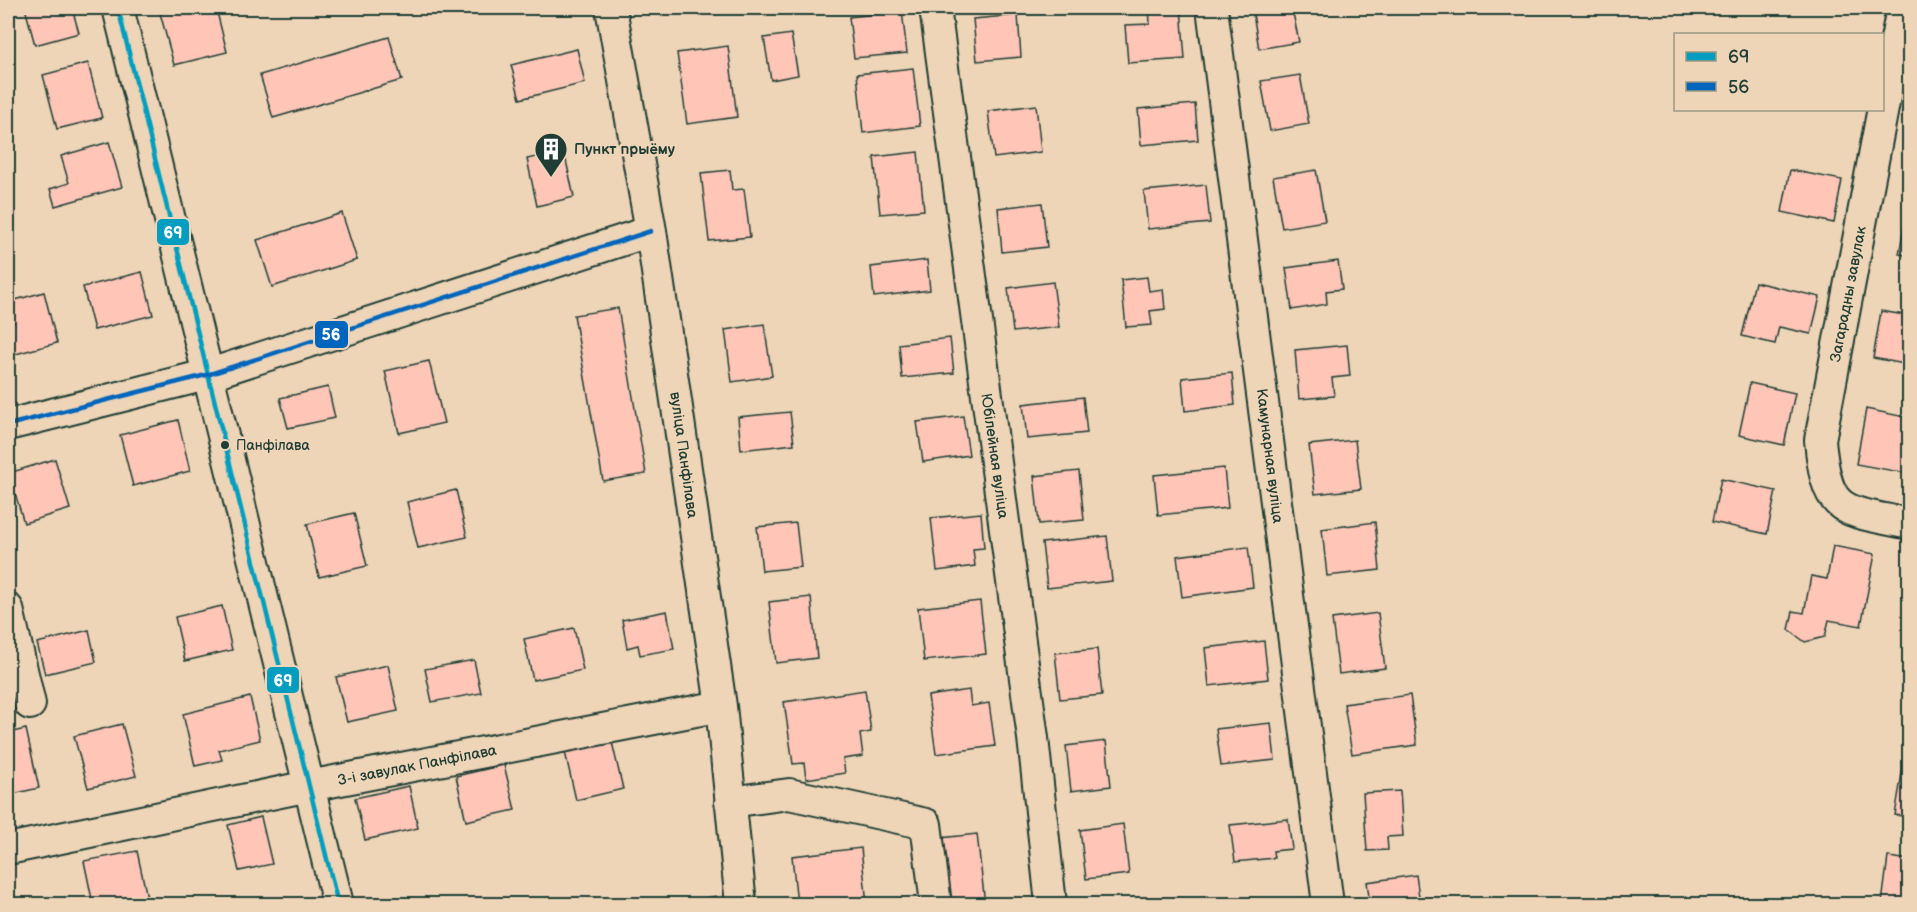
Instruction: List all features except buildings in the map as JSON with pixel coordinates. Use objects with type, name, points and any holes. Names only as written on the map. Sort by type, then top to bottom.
[{"type":"street","points":[[118,8],[210,374],[338,904]]},
{"type":"street","name":"вуліца Панфілава","points":[[611,8],[651,231],[721,706],[741,904]]},
{"type":"street","name":"Юбілейная вуліца","points":[[935,8],[1031,726],[1050,904]]},
{"type":"street","name":"Камунарная вуліца","points":[[1212,8],[1328,904]]},
{"type":"street","name":"Загарадны завулак","points":[[1884,103],[1902,8]]},
{"type":"street","name":"Загарадны завулак","points":[[1882,111],[1820,440],[1823,471],[1830,494],[1848,511],[1910,524]]},
{"type":"street","points":[[8,425],[210,374],[651,231]]},
{"type":"street","points":[[8,609],[30,704]]},
{"type":"street","name":"3-і завулак Панфілава","points":[[8,849],[309,786],[721,706]]},
{"type":"street","points":[[730,802],[789,794],[926,824],[936,904]]},
{"type":"transit line","name":"69","points":[[118,8],[338,904]]},
{"type":"transit line","name":"56","points":[[8,425],[210,374],[651,231]]},
{"type":"place","name":"Пункт прыёму","points":[[551,178]]},
{"type":"place","name":"Панфілава","points":[[225,445]]}]
